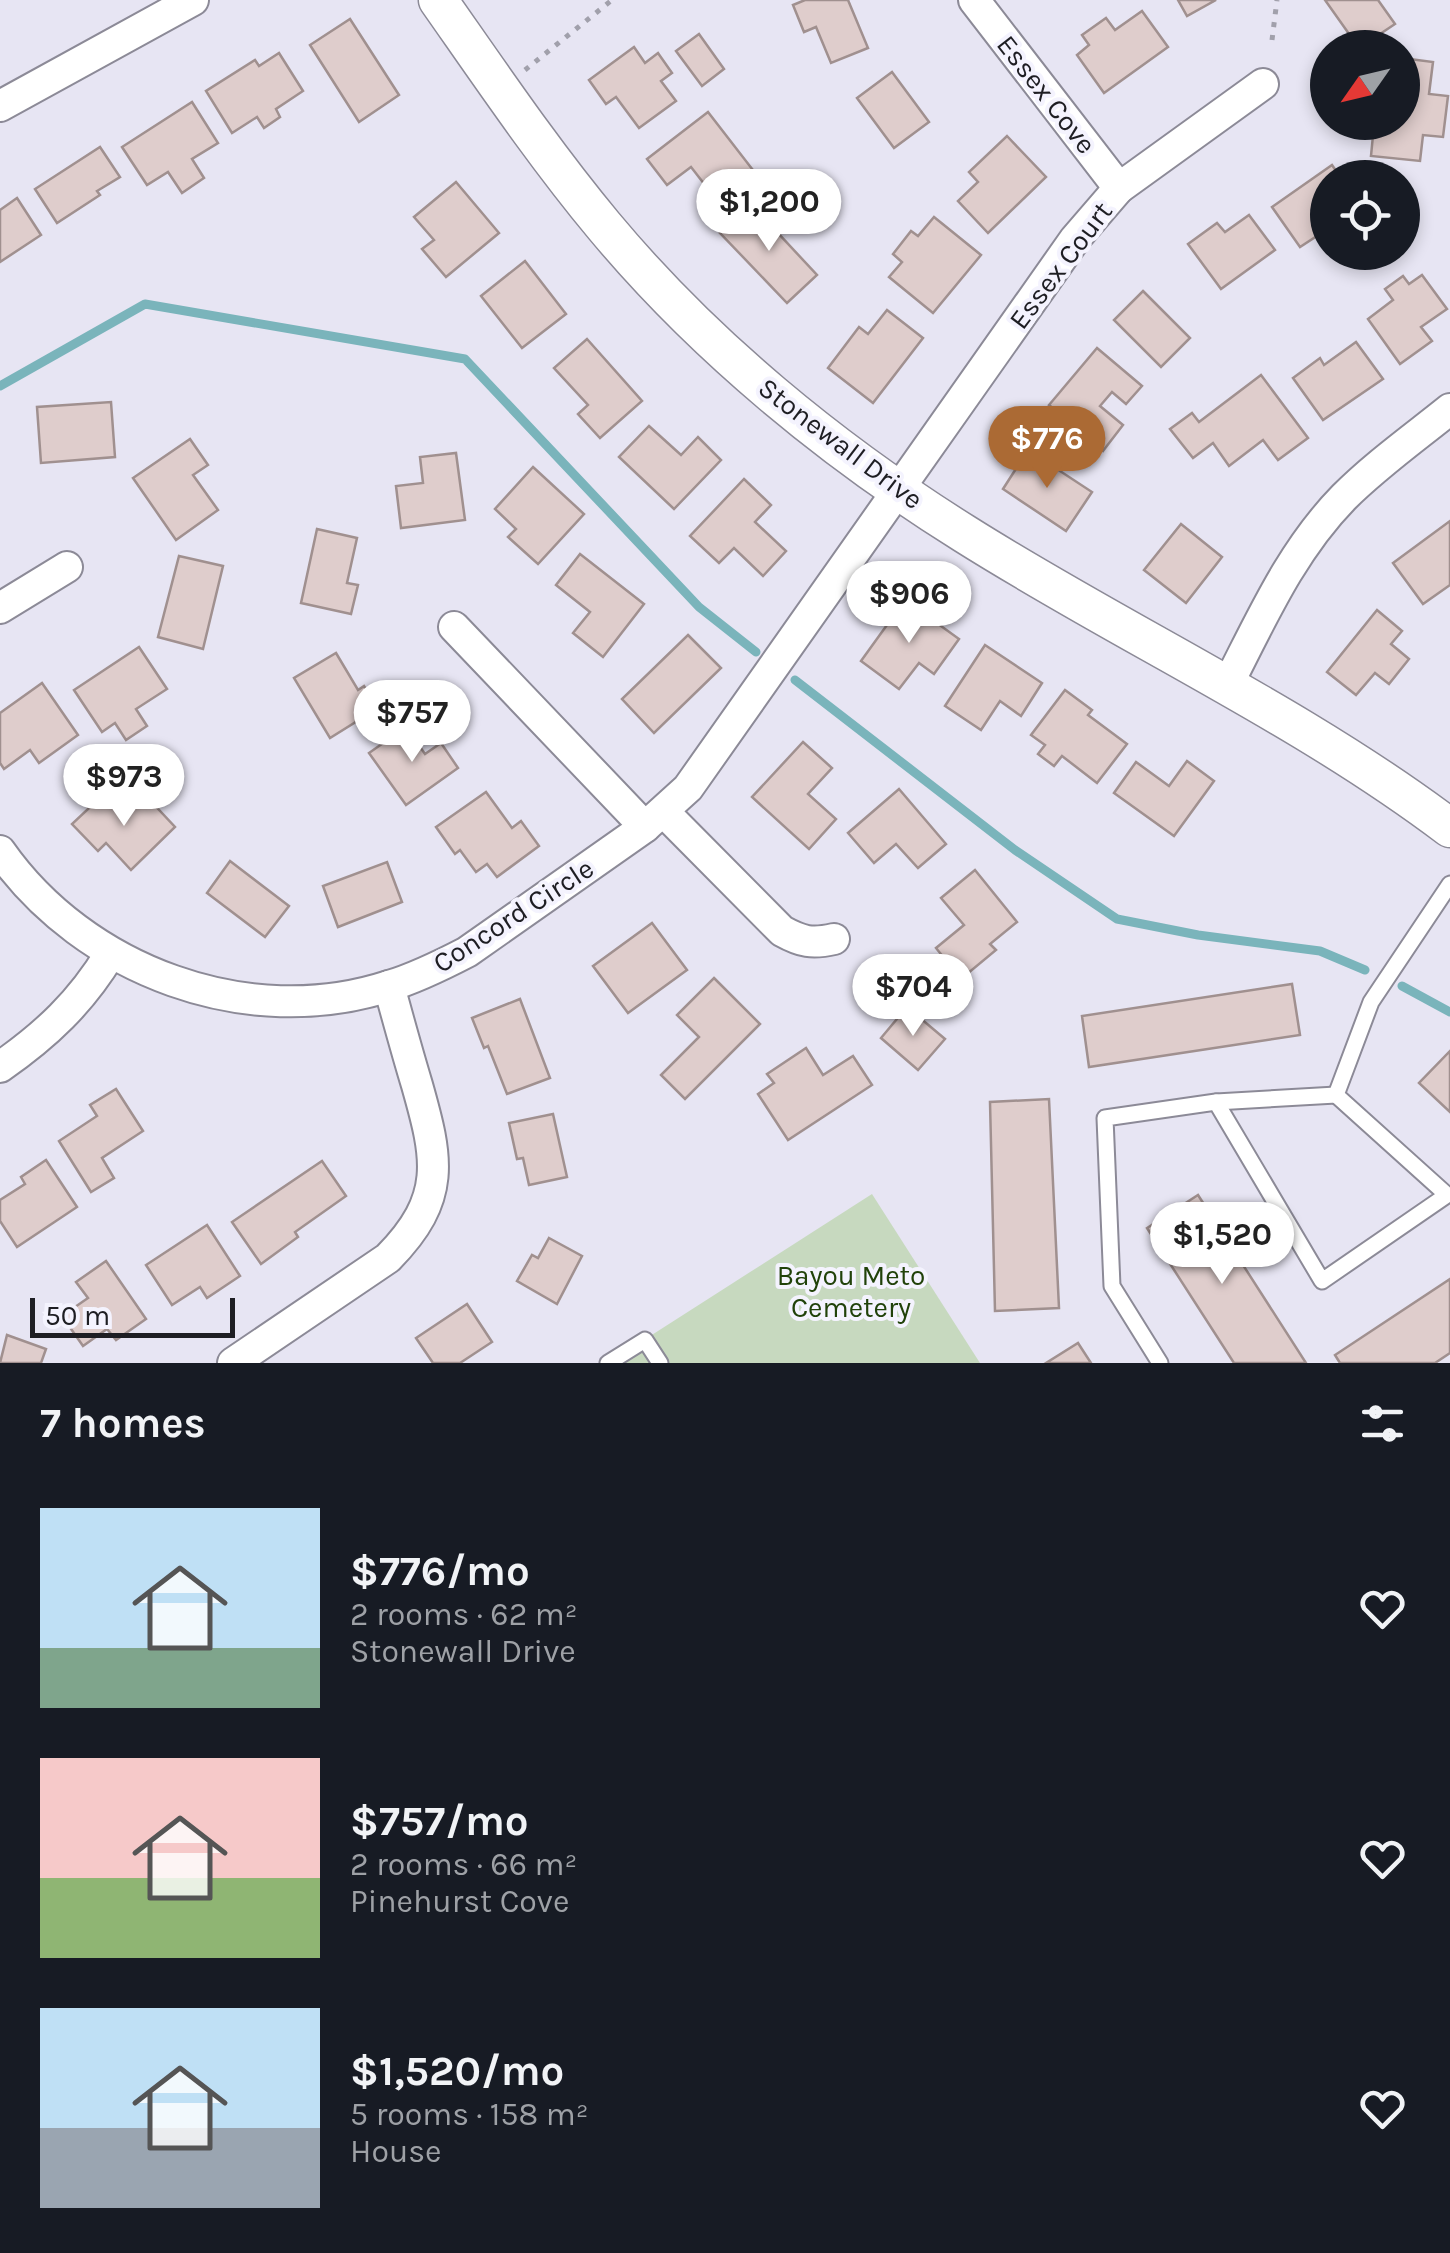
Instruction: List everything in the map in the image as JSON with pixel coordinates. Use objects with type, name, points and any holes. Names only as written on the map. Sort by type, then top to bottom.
[{"type":"street","points":[[0,106],[194,0]]},
{"type":"street","name":"Stonewall Drive","points":[[438,0],[547,155],[606,228],[656,284],[754,377],[824,435],[897,488],[1029,573],[1352,759],[1450,828]]},
{"type":"street","name":"Essex Cove","points":[[974,0],[1120,188]]},
{"type":"street","name":"Essex Court","points":[[897,488],[1075,239],[1120,188],[1263,84]]},
{"type":"street","points":[[1227,686],[1303,547],[1370,472],[1450,409]]},
{"type":"street","name":"Concord Circle","points":[[0,851],[44,902],[110,954],[159,976],[228,995],[318,999],[389,986],[467,952],[654,819],[688,788],[897,488]]},
{"type":"street","points":[[0,608],[67,567]]},
{"type":"street","points":[[454,626],[654,819],[782,931],[800,941],[834,940]]},
{"type":"street","points":[[0,1068],[64,1017],[90,988],[110,954]]},
{"type":"street","points":[[233,1363],[388,1258],[419,1220],[430,1193],[433,1144],[389,986]]},
{"type":"lane","points":[[1336,1095],[1371,1002],[1450,884]]},
{"type":"lane","points":[[1160,1363],[1112,1286],[1105,1118],[1216,1102],[1336,1095],[1447,1194],[1322,1281],[1216,1102]]},
{"type":"lane","points":[[608,1363],[645,1340],[660,1363]]},
{"type":"path","points":[[501,90],[612,0]]},
{"type":"path","points":[[1272,40],[1277,0]]},
{"type":"green space","name":"Bayou Meto Cemetery","points":[[872,1194],[980,1363],[608,1363]]},
{"type":"building","points":[[805,0],[848,0],[868,48],[831,63],[816,27],[804,32],[793,5]]},
{"type":"building","points":[[1178,0],[1216,0],[1187,16]]},
{"type":"building","points":[[1325,0],[1378,0],[1395,24],[1386,30],[1346,30]]},
{"type":"building","points":[[1142,11],[1168,47],[1104,93],[1077,55],[1089,45],[1082,35],[1106,18],[1115,30]]},
{"type":"building","points":[[350,19],[399,95],[359,122],[310,45]]},
{"type":"building","points":[[699,34],[724,69],[702,86],[676,51]]},
{"type":"building","points":[[634,47],[645,63],[658,53],[672,73],[661,81],[676,101],[639,128],[616,97],[606,104],[589,80]]},
{"type":"building","points":[[279,53],[303,91],[276,109],[280,117],[264,128],[257,117],[232,133],[206,91],[255,60],[259,66]]},
{"type":"building","points":[[1420,60],[1433,62],[1429,94],[1448,96],[1443,137],[1423,135],[1420,161],[1371,156],[1373,140],[1420,140]]},
{"type":"building","points":[[892,72],[929,122],[894,148],[857,98]]},
{"type":"building","points":[[192,102],[218,143],[192,159],[204,178],[182,193],[168,172],[147,185],[122,147]]},
{"type":"building","points":[[708,112],[756,174],[719,203],[691,167],[667,185],[647,159]]},
{"type":"building","points":[[1007,136],[1046,177],[988,233],[958,201],[978,182],[969,172]]},
{"type":"building","points":[[100,147],[120,177],[57,223],[35,189]]},
{"type":"building","points":[[1310,180],[1310,240],[1300,247],[1272,207]]},
{"type":"building","points":[[456,182],[499,233],[446,277],[422,249],[434,240],[414,217]]},
{"type":"building","points":[[17,198],[41,235],[0,262],[0,210]]},
{"type":"building","points":[[751,204],[817,275],[787,303],[720,233]]},
{"type":"building","points":[[1249,215],[1275,250],[1221,289],[1188,244],[1217,223],[1225,232]]},
{"type":"building","points":[[934,217],[981,255],[933,313],[889,277],[902,262],[893,254],[911,231],[918,236]]},
{"type":"building","points":[[525,261],[566,314],[522,348],[481,296]]},
{"type":"building","points":[[1422,275],[1447,309],[1421,327],[1432,341],[1400,364],[1368,319],[1393,300],[1385,289],[1403,276],[1409,284]]},
{"type":"building","points":[[1143,291],[1190,338],[1161,367],[1114,320]]},
{"type":"building","points":[[887,310],[923,338],[873,403],[828,368],[859,327],[868,334]]},
{"type":"building","points":[[587,339],[642,401],[600,438],[578,414],[588,405],[554,368]]},
{"type":"building","points":[[1356,342],[1383,379],[1323,420],[1293,378],[1320,358],[1324,365]]},
{"type":"building","points":[[1097,348],[1142,386],[1126,404],[1112,392],[1100,406],[1123,425],[1103,451],[1049,405]]},
{"type":"building","points":[[1261,375],[1308,438],[1278,460],[1263,440],[1229,466],[1213,443],[1193,458],[1170,429],[1192,413],[1199,422]]},
{"type":"building","points":[[111,402],[115,457],[41,463],[37,407]]},
{"type":"building","points":[[649,426],[681,455],[698,437],[721,460],[674,509],[619,457]]},
{"type":"building","points":[[190,439],[208,465],[193,475],[218,510],[176,540],[133,478]]},
{"type":"building","points":[[1028,450],[1092,492],[1066,531],[1003,489]]},
{"type":"building","points":[[456,453],[465,520],[401,528],[396,486],[423,483],[420,457]]},
{"type":"building","points":[[533,467],[584,514],[538,564],[508,537],[516,529],[495,509]]},
{"type":"building","points":[[744,479],[771,505],[755,522],[786,551],[763,576],[734,548],[719,563],[690,536]]},
{"type":"building","points":[[1450,521],[1450,585],[1423,604],[1393,563]]},
{"type":"building","points":[[1181,524],[1222,557],[1186,603],[1144,570]]},
{"type":"building","points":[[317,529],[357,538],[347,583],[358,585],[351,614],[301,603]]},
{"type":"building","points":[[580,554],[644,604],[603,657],[573,633],[590,612],[556,585]]},
{"type":"building","points":[[179,556],[223,566],[203,649],[158,637]]},
{"type":"building","points":[[905,600],[959,639],[934,674],[919,663],[899,689],[861,661]]},
{"type":"building","points":[[1377,610],[1402,631],[1391,644],[1409,659],[1389,684],[1375,673],[1356,695],[1327,672]]},
{"type":"building","points":[[688,635],[721,668],[654,733],[622,699]]},
{"type":"building","points":[[985,645],[1042,683],[1021,716],[1000,701],[981,730],[945,706]]},
{"type":"building","points":[[139,647],[167,689],[136,709],[147,726],[126,740],[115,723],[102,732],[74,690]]},
{"type":"building","points":[[336,653],[358,690],[364,686],[378,708],[330,738],[294,678]]},
{"type":"building","points":[[42,683],[78,735],[39,763],[30,750],[4,769],[0,763],[0,713]]},
{"type":"building","points":[[1065,690],[1092,710],[1088,715],[1127,744],[1097,783],[1062,756],[1054,766],[1038,754],[1045,745],[1031,735]]},
{"type":"building","points":[[406,727],[425,754],[441,743],[458,768],[406,805],[369,753]]},
{"type":"building","points":[[803,742],[832,768],[808,794],[836,819],[809,849],[752,797]]},
{"type":"building","points":[[1187,761],[1214,781],[1174,836],[1114,793],[1136,762],[1169,786]]},
{"type":"building","points":[[899,789],[946,844],[918,868],[896,844],[874,863],[848,833]]},
{"type":"building","points":[[486,792],[512,828],[521,821],[539,846],[497,877],[487,864],[476,872],[460,850],[455,854],[436,827]]},
{"type":"building","points":[[105,793],[126,815],[146,796],[175,827],[131,870],[106,843],[98,851],[72,824]]},
{"type":"building","points":[[230,861],[289,906],[265,937],[207,893]]},
{"type":"building","points":[[387,862],[402,902],[338,927],[323,886]]},
{"type":"building","points":[[975,870],[1017,922],[990,944],[996,950],[961,979],[936,948],[964,925],[941,898]]},
{"type":"building","points":[[652,923],[687,970],[628,1013],[593,966]]},
{"type":"building","points":[[714,978],[760,1024],[685,1099],[661,1075],[699,1037],[677,1015]]},
{"type":"building","points":[[1292,984],[1300,1035],[1089,1067],[1082,1016]]},
{"type":"building","points":[[520,999],[550,1078],[507,1094],[472,1018]]},
{"type":"building","points":[[907,1007],[945,1039],[918,1070],[881,1038]]},
{"type":"building","points":[[806,1048],[823,1075],[853,1056],[872,1085],[788,1140],[758,1094],[774,1083],[767,1074]]},
{"type":"building","points":[[1450,1051],[1450,1112],[1419,1083]]},
{"type":"building","points":[[116,1089],[143,1131],[102,1158],[114,1178],[91,1192],[59,1141],[97,1116],[90,1105]]},
{"type":"building","points":[[1049,1099],[1059,1308],[995,1311],[990,1102]]},
{"type":"building","points":[[553,1114],[567,1177],[529,1185],[523,1158],[517,1159],[509,1123]]},
{"type":"building","points":[[46,1160],[77,1207],[17,1247],[0,1221],[0,1200],[25,1184],[21,1177]]},
{"type":"building","points":[[322,1161],[346,1196],[295,1232],[298,1237],[261,1264],[232,1222]]},
{"type":"building","points":[[1198,1195],[1306,1363],[1234,1363],[1147,1228]]},
{"type":"building","points":[[207,1225],[240,1276],[207,1298],[200,1287],[172,1305],[146,1265]]},
{"type":"building","points":[[549,1238],[582,1256],[557,1304],[517,1281],[532,1255],[538,1258]]},
{"type":"building","points":[[106,1261],[146,1319],[116,1340],[107,1329],[83,1346],[62,1316],[88,1298],[76,1282]]},
{"type":"building","points":[[1450,1279],[1450,1353],[1435,1363],[1340,1363],[1335,1355]]},
{"type":"building","points":[[467,1304],[492,1342],[460,1363],[433,1363],[416,1338]]},
{"type":"building","points":[[7,1335],[46,1349],[41,1363],[0,1363]]},
{"type":"building","points":[[1078,1343],[1091,1363],[1046,1363]]},
{"type":"waterway","points":[[0,386],[145,304],[465,359],[699,607],[756,652]]},
{"type":"waterway","points":[[795,680],[1015,850],[1117,919],[1198,935],[1320,951],[1365,970]]},
{"type":"waterway","points":[[1402,986],[1450,1012]]}]
